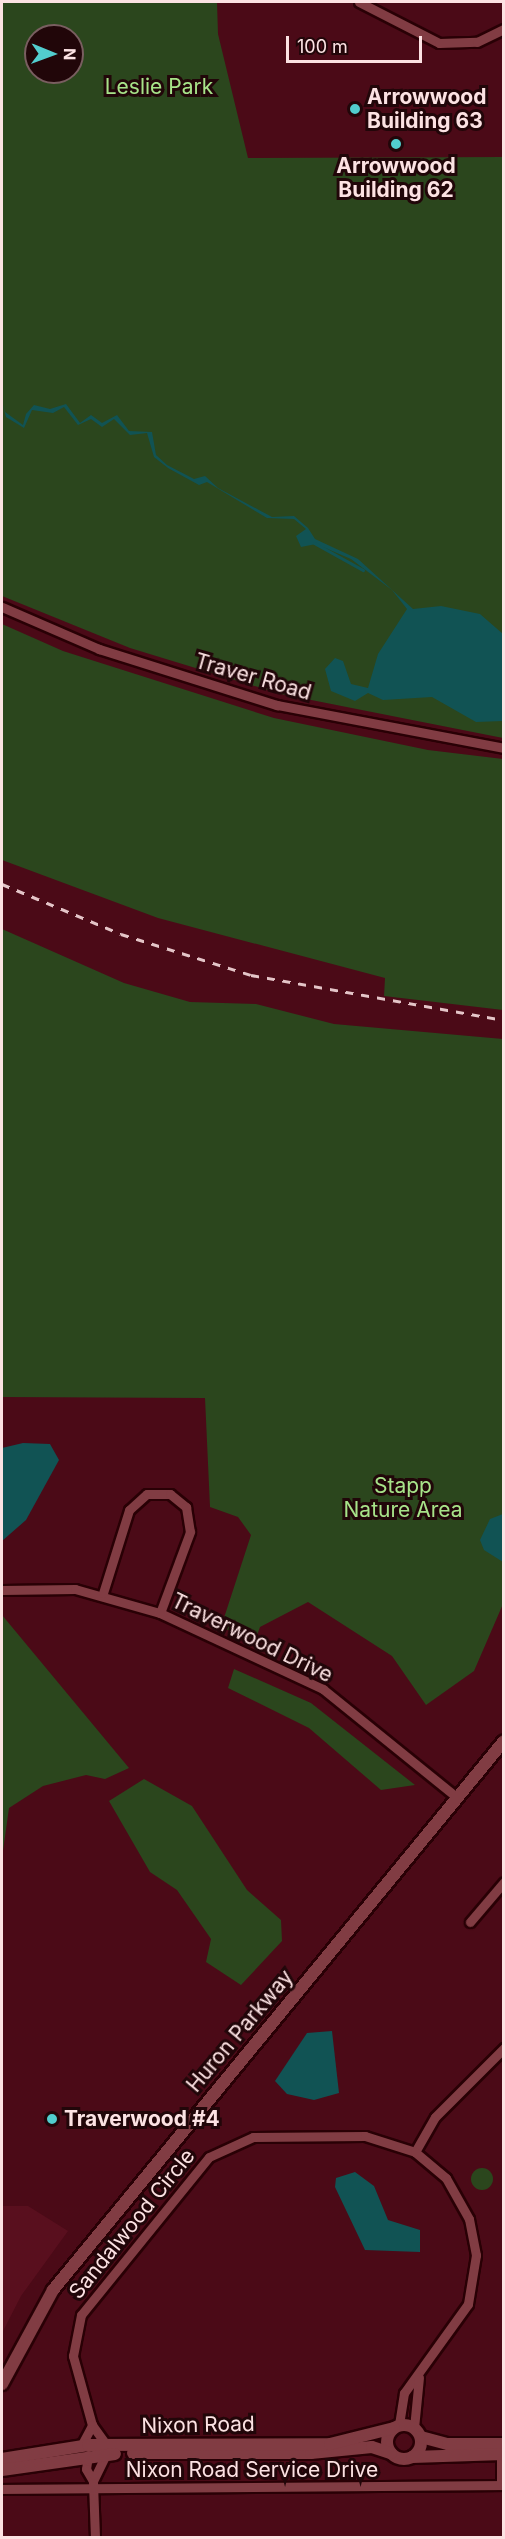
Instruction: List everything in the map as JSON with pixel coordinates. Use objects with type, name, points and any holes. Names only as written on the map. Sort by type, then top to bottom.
[{"type":"main road","name":"Huron Parkway","points":[[2,2384],[17,2346],[53,2290],[455,1796],[504,1741]]},
{"type":"main road","points":[[391,2453],[387,2442],[396,2426],[448,2444],[503,2450]]},
{"type":"main road","name":"Nixon Road","points":[[2,2459],[110,2448],[330,2444],[396,2426]]},
{"type":"main road","points":[[418,2432],[412,2457],[503,2450]]},
{"type":"main road","name":"Nixon Road","points":[[110,2448],[311,2453],[372,2447],[412,2457]]},
{"type":"main road","name":"Nixon Road","points":[[2,2470],[84,2450]]},
{"type":"street","points":[[359,2],[439,43],[477,42],[504,29]]},
{"type":"street","name":"Traver Road","points":[[2,607],[99,649],[277,705],[504,748]]},
{"type":"street","points":[[103,1593],[129,1510],[147,1494],[171,1494],[186,1507],[190,1532],[160,1613]]},
{"type":"street","name":"Traverwood Drive","points":[[2,1590],[47,1587],[103,1593],[160,1613],[323,1689],[455,1796]]},
{"type":"street","points":[[470,1922],[504,1881]]},
{"type":"street","points":[[415,2152],[435,2117],[504,2048]]},
{"type":"street","name":"Sandalwood Circle","points":[[110,2448],[92,2425],[73,2356],[81,2315],[209,2157],[253,2137],[365,2136],[415,2152],[460,2198],[476,2255],[468,2304],[419,2378],[404,2393],[396,2426]]},
{"type":"street","name":"Sandalwood Circle","points":[[418,2432],[419,2378]]},
{"type":"street","points":[[92,2425],[84,2450],[86,2469],[93,2484],[95,2538]]},
{"type":"street","points":[[93,2484],[110,2448]]},
{"type":"street","points":[[502,2485],[503,2450]]},
{"type":"street","name":"Nixon Road Service Drive","points":[[2,2489],[93,2484],[502,2485]]},
{"type":"shaded area","points":[[2,2206],[28,2206],[68,2231],[21,2296],[2,2333]]},
{"type":"green space","name":"Leslie Park","points":[[2,2],[217,2],[218,34],[248,158],[503,157],[503,738],[281,694],[130,648],[2,596]]},
{"type":"green space","points":[[2,624],[63,651],[274,718],[428,750],[503,759],[503,1010],[384,996],[385,978],[158,918],[2,860]]},
{"type":"green space","name":"Stapp Nature Area","points":[[2,929],[124,983],[190,1002],[256,1004],[334,1024],[503,1039],[503,1604],[474,1671],[426,1705],[392,1656],[308,1602],[260,1627],[255,1641],[221,1627],[251,1535],[238,1517],[210,1507],[205,1398],[2,1397]]},
{"type":"green space","points":[[2,1615],[129,1768],[105,1779],[86,1775],[43,1786],[9,1808],[2,1858]]},
{"type":"green space","points":[[234,1669],[311,1703],[415,1785],[381,1790],[309,1728],[228,1688]]},
{"type":"green space","points":[[144,1779],[192,1806],[247,1890],[281,1920],[282,1941],[241,1985],[206,1962],[211,1939],[177,1890],[150,1872],[109,1801]]},
{"type":"green space","points":[[482,2168],[490,2171],[493,2179],[490,2187],[482,2190],[474,2187],[471,2179],[474,2171]]},
{"type":"water","points":[[2,402],[5,412],[23,425],[26,414],[34,405],[50,409],[66,404],[80,423],[91,415],[102,423],[117,415],[129,431],[152,432],[156,455],[167,465],[194,479],[205,476],[218,488],[272,517],[294,516],[308,528],[315,539],[358,559],[413,609],[441,606],[480,614],[503,634],[503,721],[476,722],[432,697],[383,700],[368,693],[355,701],[331,691],[325,669],[335,658],[343,661],[351,684],[368,688],[378,654],[407,609],[392,590],[351,559],[316,544],[301,547],[296,536],[306,529],[294,519],[267,518],[207,482],[199,485],[168,468],[154,457],[147,433],[130,435],[114,419],[102,427],[91,419],[78,425],[64,407],[53,413],[32,410],[24,428],[6,417]]},
{"type":"water","points":[[23,1443],[50,1444],[59,1460],[26,1520],[2,1541],[2,1448]]},
{"type":"water","points":[[504,1514],[503,1562],[484,1550],[480,1540],[490,1519]]},
{"type":"water","points":[[332,2031],[339,2093],[314,2100],[287,2094],[275,2081],[307,2033]]},
{"type":"water","points":[[355,2172],[374,2186],[388,2220],[420,2230],[420,2252],[365,2250],[335,2187],[336,2178]]},
{"type":"waterway","points":[[314,543],[363,570]]},
{"type":"railway","points":[[2,884],[121,934],[251,975],[504,1020]]},
{"type":"place","name":"Arrowwood Building 63","points":[[355,109]]},
{"type":"place","name":"Arrowwood Building 62","points":[[396,144]]},
{"type":"place","name":"Traverwood #4","points":[[52,2119]]}]
